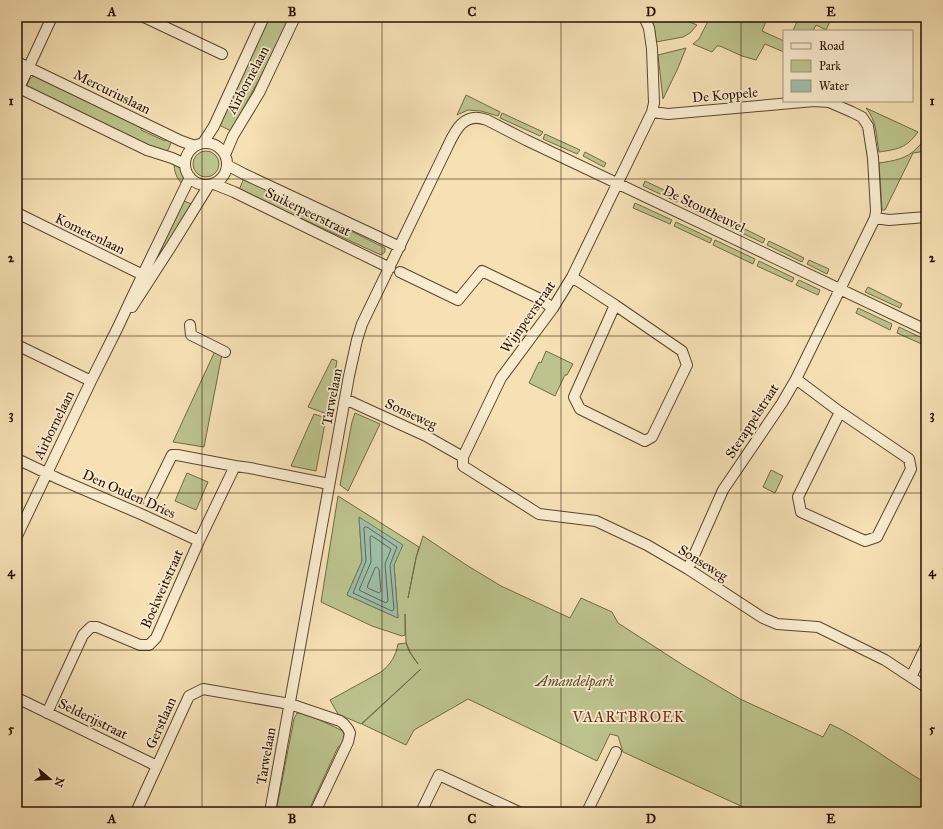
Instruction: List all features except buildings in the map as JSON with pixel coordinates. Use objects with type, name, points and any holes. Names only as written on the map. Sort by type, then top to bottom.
[{"type":"street","points":[[52,17],[29,68],[18,87],[147,150],[185,164]]},
{"type":"street","points":[[144,17],[222,54]]},
{"type":"street","name":"Airbornelaan","points":[[199,145],[214,126],[264,17]]},
{"type":"street","name":"Airbornelaan","points":[[226,160],[233,136],[259,94],[296,17]]},
{"type":"street","points":[[617,183],[652,112],[654,103],[652,49],[649,28],[643,17]]},
{"type":"street","name":"Mercuriuslaan","points":[[17,62],[177,139],[199,145]]},
{"type":"street","name":"De Koppele","points":[[652,112],[668,114],[829,102],[862,117],[868,126],[873,158],[876,211],[840,290]]},
{"type":"street","name":"De Stoutheuvel","points":[[468,119],[478,118],[487,120],[526,140],[926,330]]},
{"type":"street","name":"Tarwelaan","points":[[270,812],[358,334],[454,133],[459,126],[468,119]]},
{"type":"street","points":[[208,143],[218,147],[226,160],[226,171],[223,176],[219,181],[211,184],[198,184],[186,171],[185,164],[188,154],[199,145],[208,143]]},
{"type":"street","name":"Suikerpeerstraat","points":[[226,160],[244,174],[400,247]]},
{"type":"street","name":"Airbornelaan","points":[[17,536],[118,327],[138,300],[146,277],[190,177]]},
{"type":"street","name":"Wijnpeerstraat","points":[[463,461],[501,378],[553,308],[572,277],[617,183]]},
{"type":"street","name":"Airbornelaan","points":[[146,277],[175,240],[211,184]]},
{"type":"street","name":"Suikerpeerstraat","points":[[211,184],[240,195],[390,268]]},
{"type":"street","name":"Kometenlaan","points":[[17,213],[146,277]]},
{"type":"street","points":[[874,218],[889,220],[926,217]]},
{"type":"street","points":[[400,272],[458,300],[482,271],[538,298],[553,308]]},
{"type":"street","points":[[572,277],[615,305],[682,351],[687,365],[652,437],[645,441],[580,409],[574,397],[615,305]]},
{"type":"street","name":"Sterappelstraat","points":[[688,569],[723,490],[782,403],[796,379],[840,290]]},
{"type":"street","points":[[190,325],[191,335],[225,352]]},
{"type":"street","points":[[17,345],[91,381]]},
{"type":"street","points":[[796,379],[840,412],[909,459],[911,469],[877,537],[865,541],[801,512],[798,497],[840,412]]},
{"type":"street","name":"Sonseweg","points":[[345,400],[426,436],[538,514],[596,521],[647,545],[688,569],[763,618],[778,624],[818,627],[885,660],[926,687]]},
{"type":"street","name":"Den Ouden Dries","points":[[149,502],[172,455],[177,454],[235,466]]},
{"type":"street","name":"Den Ouden Dries","points":[[17,459],[199,541]]},
{"type":"street","points":[[235,466],[330,484]]},
{"type":"street","name":"Boekweitstraat","points":[[47,712],[83,635],[91,627],[98,627],[140,645],[149,645],[156,638],[199,541],[235,466]]},
{"type":"street","points":[[911,677],[926,646]]},
{"type":"street","name":"Gerstlaan","points":[[136,812],[189,696],[203,690],[290,704]]},
{"type":"street","name":"Selderijstraat","points":[[17,698],[157,766]]},
{"type":"street","points":[[290,704],[340,722],[348,729],[350,733],[348,742],[315,812]]},
{"type":"street","points":[[586,812],[616,752]]},
{"type":"street","points":[[421,812],[439,775],[519,812]]},
{"type":"green space","points":[[268,17],[291,17],[282,37],[231,131],[219,125]]},
{"type":"green space","points":[[651,17],[677,17],[697,25],[690,33],[683,37],[656,42]]},
{"type":"green space","points":[[710,17],[768,17],[762,31],[783,41],[783,52],[765,44],[756,60],[742,56],[720,46],[717,46],[712,52],[693,44],[699,39]]},
{"type":"green space","points":[[794,17],[832,17],[826,30],[816,25],[814,30],[793,30],[798,19]]},
{"type":"green space","points":[[686,48],[678,68],[663,99],[658,55]]},
{"type":"green space","points":[[37,75],[142,126],[141,130],[165,141],[167,138],[172,141],[167,152],[149,147],[27,86],[30,79]]},
{"type":"green space","points":[[466,95],[500,112],[498,116],[481,111],[468,110],[457,115]]},
{"type":"green space","points":[[866,108],[918,132],[906,145],[892,150],[879,152],[874,123]]},
{"type":"green space","points":[[502,113],[543,132],[540,136],[500,118]]},
{"type":"green space","points":[[545,134],[580,150],[577,154],[543,139]]},
{"type":"green space","points":[[926,135],[926,151],[913,153],[885,210],[882,210],[879,163],[895,160],[909,155],[921,144]]},
{"type":"green space","points":[[206,151],[215,155],[219,164],[215,173],[206,177],[197,173],[193,164],[197,155]]},
{"type":"green space","points":[[585,152],[606,163],[604,167],[583,156]]},
{"type":"green space","points":[[174,162],[182,172],[184,178],[183,185],[176,174]]},
{"type":"green space","points":[[244,178],[385,248],[385,252],[381,255],[239,190]]},
{"type":"green space","points":[[645,181],[679,197],[677,202],[643,186]]},
{"type":"green space","points":[[184,201],[194,205],[157,260],[155,260]]},
{"type":"green space","points":[[685,201],[722,218],[719,222],[683,205]]},
{"type":"green space","points":[[635,203],[672,220],[670,224],[633,208]]},
{"type":"green space","points":[[725,219],[765,239],[763,243],[723,224]]},
{"type":"green space","points":[[676,222],[712,239],[710,243],[674,226]]},
{"type":"green space","points":[[715,240],[755,259],[753,264],[713,245]]},
{"type":"green space","points":[[769,241],[804,258],[802,262],[767,245]]},
{"type":"green space","points":[[809,260],[829,269],[827,274],[807,264]]},
{"type":"green space","points":[[759,261],[794,278],[792,282],[757,266]]},
{"type":"green space","points":[[799,280],[820,290],[818,295],[796,285]]},
{"type":"green space","points":[[868,287],[902,304],[900,308],[865,292]]},
{"type":"green space","points":[[858,308],[892,324],[890,330],[856,313]]},
{"type":"green space","points":[[899,327],[926,340],[926,346],[897,333]]},
{"type":"green space","points":[[215,351],[222,354],[204,447],[173,442]]},
{"type":"green space","points":[[546,351],[573,364],[567,375],[565,375],[555,396],[529,383],[539,362],[541,363]]},
{"type":"green space","points":[[332,359],[337,361],[327,414],[308,407]]},
{"type":"green space","points":[[355,413],[380,424],[348,491],[340,485]]},
{"type":"green space","points":[[314,414],[326,418],[316,471],[291,466]]},
{"type":"green space","points":[[771,470],[783,476],[775,493],[763,487]]},
{"type":"green space","points":[[187,473],[208,482],[196,510],[175,501]]},
{"type":"green space","name":"Amandelpark","points":[[338,496],[419,547],[416,558],[423,536],[501,586],[570,618],[581,598],[612,612],[618,623],[686,667],[740,699],[823,737],[830,724],[843,730],[926,783],[926,812],[754,812],[623,752],[618,736],[610,734],[597,761],[468,699],[414,730],[406,745],[362,724],[421,669],[361,724],[338,714],[330,700],[381,672],[392,660],[398,644],[406,643],[410,653],[418,664],[410,652],[406,642],[405,614],[405,635],[402,636],[372,626],[321,602]],"holes":[[[359,518],[402,545],[394,565],[398,618],[347,595],[362,561]]]},
{"type":"green space","points":[[297,713],[305,713],[343,731],[345,738],[343,744],[338,747],[308,812],[276,812],[294,719]]},
{"type":"water","points":[[359,517],[403,545],[394,565],[398,618],[347,595],[362,561]]},
{"type":"district","name":"VAARTBROEK","points":[[629,717]]}]
